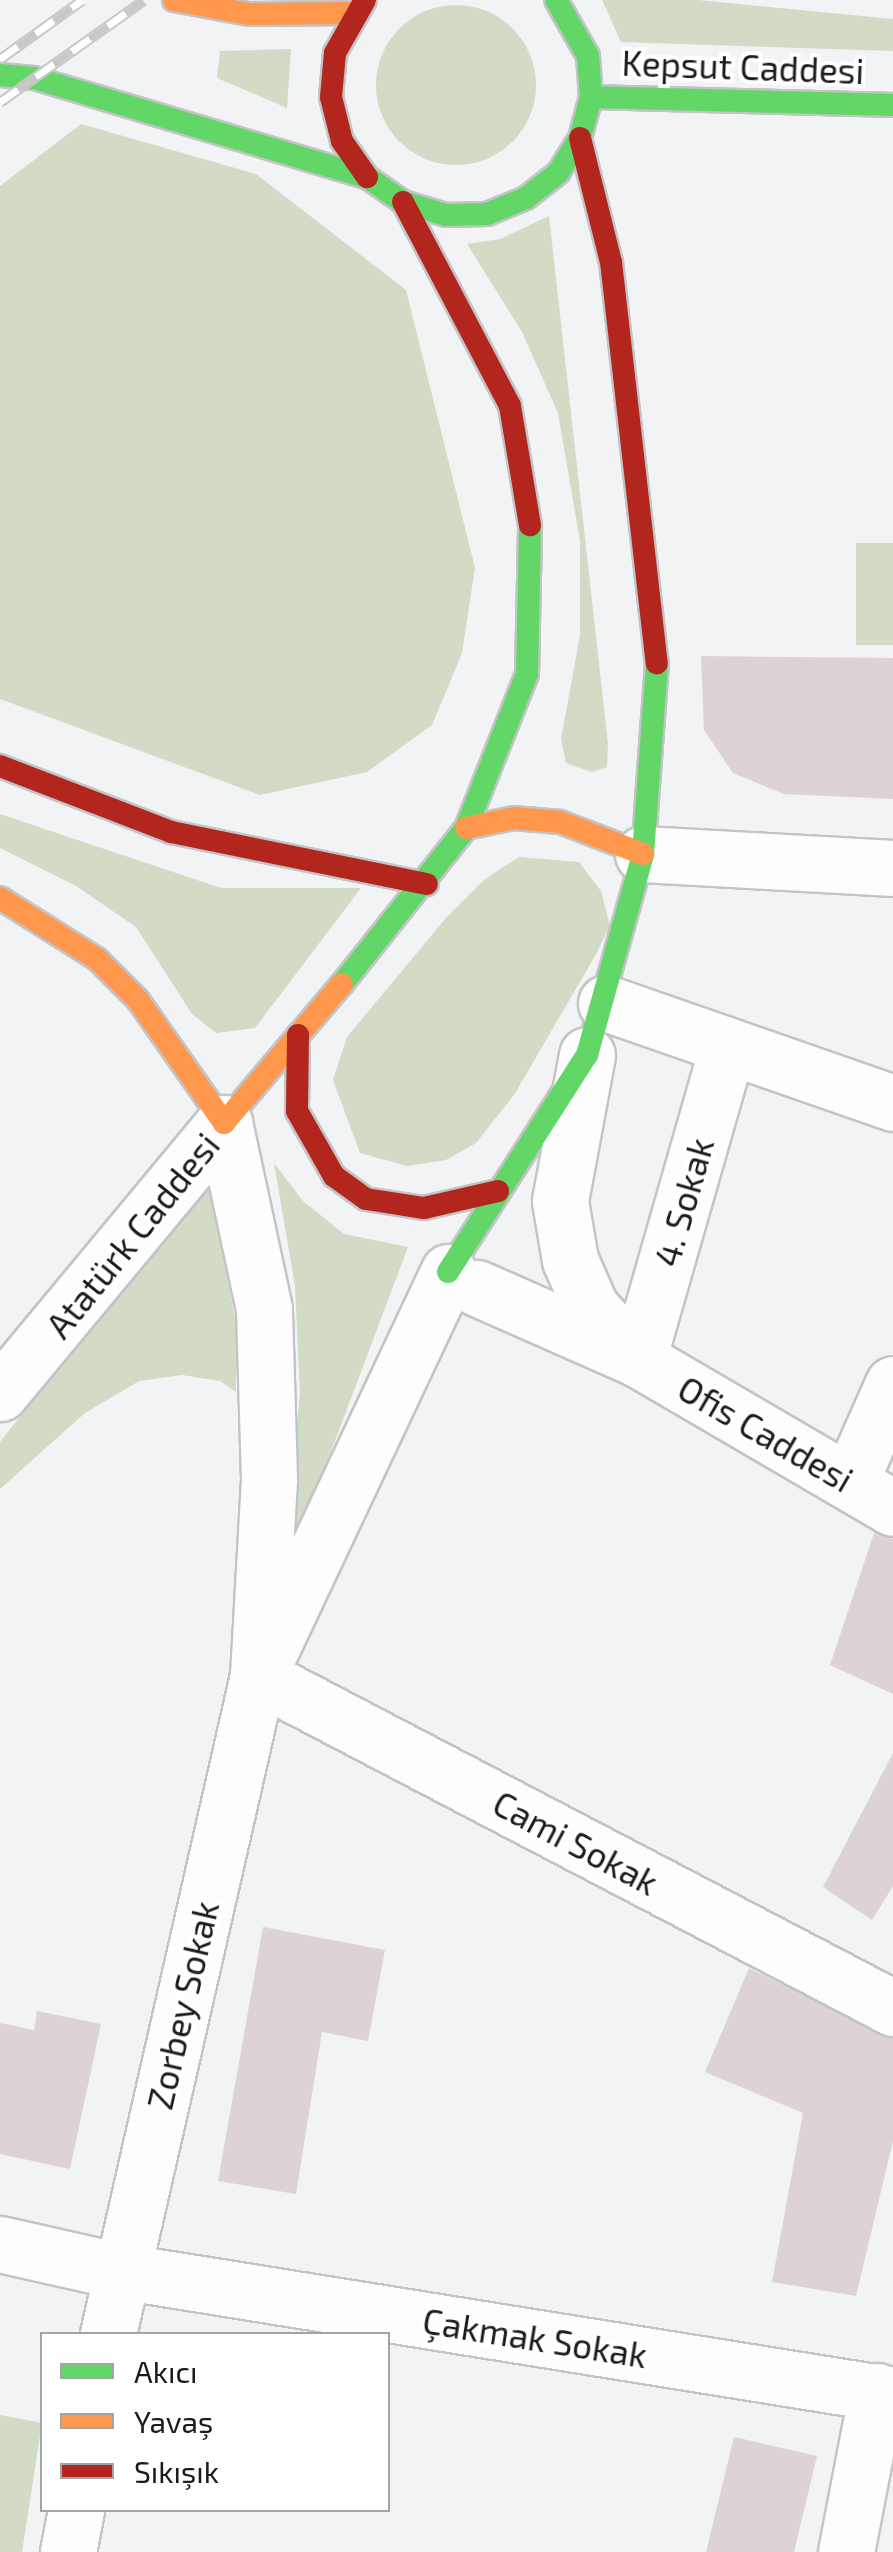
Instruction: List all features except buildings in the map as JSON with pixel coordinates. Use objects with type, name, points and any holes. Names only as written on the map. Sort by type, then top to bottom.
[{"type":"main road","points":[[174,0],[249,14],[359,6]]},
{"type":"main road","points":[[0,74],[34,78],[367,177],[403,202],[446,215],[487,214],[526,198],[558,172],[580,138],[591,98],[588,56],[556,0]]},
{"type":"main road","points":[[359,6],[334,53],[330,98],[342,141],[367,177]]},
{"type":"main road","name":"Kepsut Caddesi","points":[[591,98],[893,106]]},
{"type":"main road","points":[[462,1280],[498,1191],[587,1055],[606,1004],[643,854],[658,647],[611,262],[580,138]]},
{"type":"main road","points":[[0,898],[96,959],[138,1000],[224,1123],[427,884],[466,828],[527,674],[530,524],[510,406],[403,202]]},
{"type":"main road","points":[[0,766],[171,832],[427,884]]},
{"type":"main road","points":[[466,828],[514,818],[560,822],[643,854]]},
{"type":"main road","points":[[298,1035],[297,1110],[334,1176],[366,1199],[424,1208],[498,1191]]},
{"type":"street","points":[[643,854],[893,868]]},
{"type":"street","points":[[606,1004],[893,1103]]},
{"type":"street","name":"4. Sokak","points":[[638,1359],[728,1046]]},
{"type":"street","name":"Ofis Caddesi","points":[[587,1055],[560,1201],[564,1237],[591,1308],[638,1359]]},
{"type":"street","points":[[224,1123],[264,1309],[269,1479],[258,1676]]},
{"type":"street","name":"Atatürk Caddesi","points":[[0,1393],[224,1123]]},
{"type":"street","points":[[258,1676],[462,1280]]},
{"type":"street","name":"Ofis Caddesi","points":[[462,1280],[638,1359],[872,1495]]},
{"type":"street","points":[[872,1495],[893,1384]]},
{"type":"street","name":"Cami Sokak","points":[[258,1676],[893,2008]]},
{"type":"street","name":"Zorbey Sokak","points":[[108,2332],[258,1676]]},
{"type":"street","name":"Çakmak Sokak","points":[[0,2244],[120,2271],[885,2393]]},
{"type":"street","points":[[846,2552],[885,2393]]},
{"type":"street","points":[[68,2552],[76,2512]]},
{"type":"green space","points":[[602,0],[698,0],[893,19],[893,51],[621,42]]},
{"type":"green space","points":[[456,5],[487,11],[513,28],[530,54],[536,85],[530,116],[513,142],[487,159],[456,165],[425,159],[399,142],[382,116],[376,85],[382,54],[399,28],[425,11]]},
{"type":"green space","points":[[291,49],[287,108],[217,78],[220,51]]},
{"type":"green space","points":[[81,124],[256,174],[406,290],[475,568],[462,653],[432,725],[367,772],[260,795],[0,699],[0,186]]},
{"type":"green space","points":[[549,216],[608,744],[607,767],[592,772],[566,763],[561,739],[580,635],[580,541],[558,413],[522,332],[467,244],[500,239]]},
{"type":"green space","points":[[856,543],[893,543],[893,645],[856,645]]},
{"type":"green space","points":[[0,814],[221,888],[361,888],[255,1028],[216,1033],[192,1014],[136,927],[76,886],[0,848]]},
{"type":"green space","points":[[519,857],[579,862],[601,891],[610,926],[595,956],[514,1095],[476,1143],[446,1160],[407,1166],[360,1153],[333,1080],[347,1037],[445,919],[485,879]]},
{"type":"green space","points":[[274,1163],[303,1201],[344,1234],[408,1247],[283,1579],[300,1393],[295,1286]]},
{"type":"green space","points":[[208,1178],[236,1323],[236,1392],[220,1381],[182,1375],[139,1381],[85,1413],[0,1489],[0,1442]]},
{"type":"green space","points":[[0,2415],[40,2423],[40,2436],[22,2552],[0,2552]]},
{"type":"railway","points":[[0,59],[82,0]]},
{"type":"railway","points":[[0,102],[144,0]]},
{"type":"traffic: fast","points":[[0,75],[34,78],[367,177],[403,202],[446,215],[487,214],[526,198],[558,173],[580,138],[591,97],[588,56],[556,0]]},
{"type":"traffic: fast","points":[[591,97],[893,105]]},
{"type":"traffic: fast","points":[[342,984],[466,828],[527,674],[530,525]]},
{"type":"traffic: fast","points":[[448,1272],[587,1055],[643,854],[657,663]]},
{"type":"traffic: slow","points":[[174,0],[249,14],[353,13]]},
{"type":"traffic: slow","points":[[466,828],[514,818],[560,822],[643,854]]},
{"type":"traffic: slow","points":[[0,898],[97,959],[138,1000],[224,1123],[342,984]]},
{"type":"traffic: jam","points":[[365,0],[335,53],[331,97],[342,141],[367,177]]},
{"type":"traffic: jam","points":[[580,138],[611,262],[657,663]]},
{"type":"traffic: jam","points":[[403,202],[510,406],[530,525]]},
{"type":"traffic: jam","points":[[0,766],[171,832],[427,884]]},
{"type":"traffic: jam","points":[[298,1035],[297,1111],[334,1176],[366,1199],[424,1208],[498,1191]]}]
